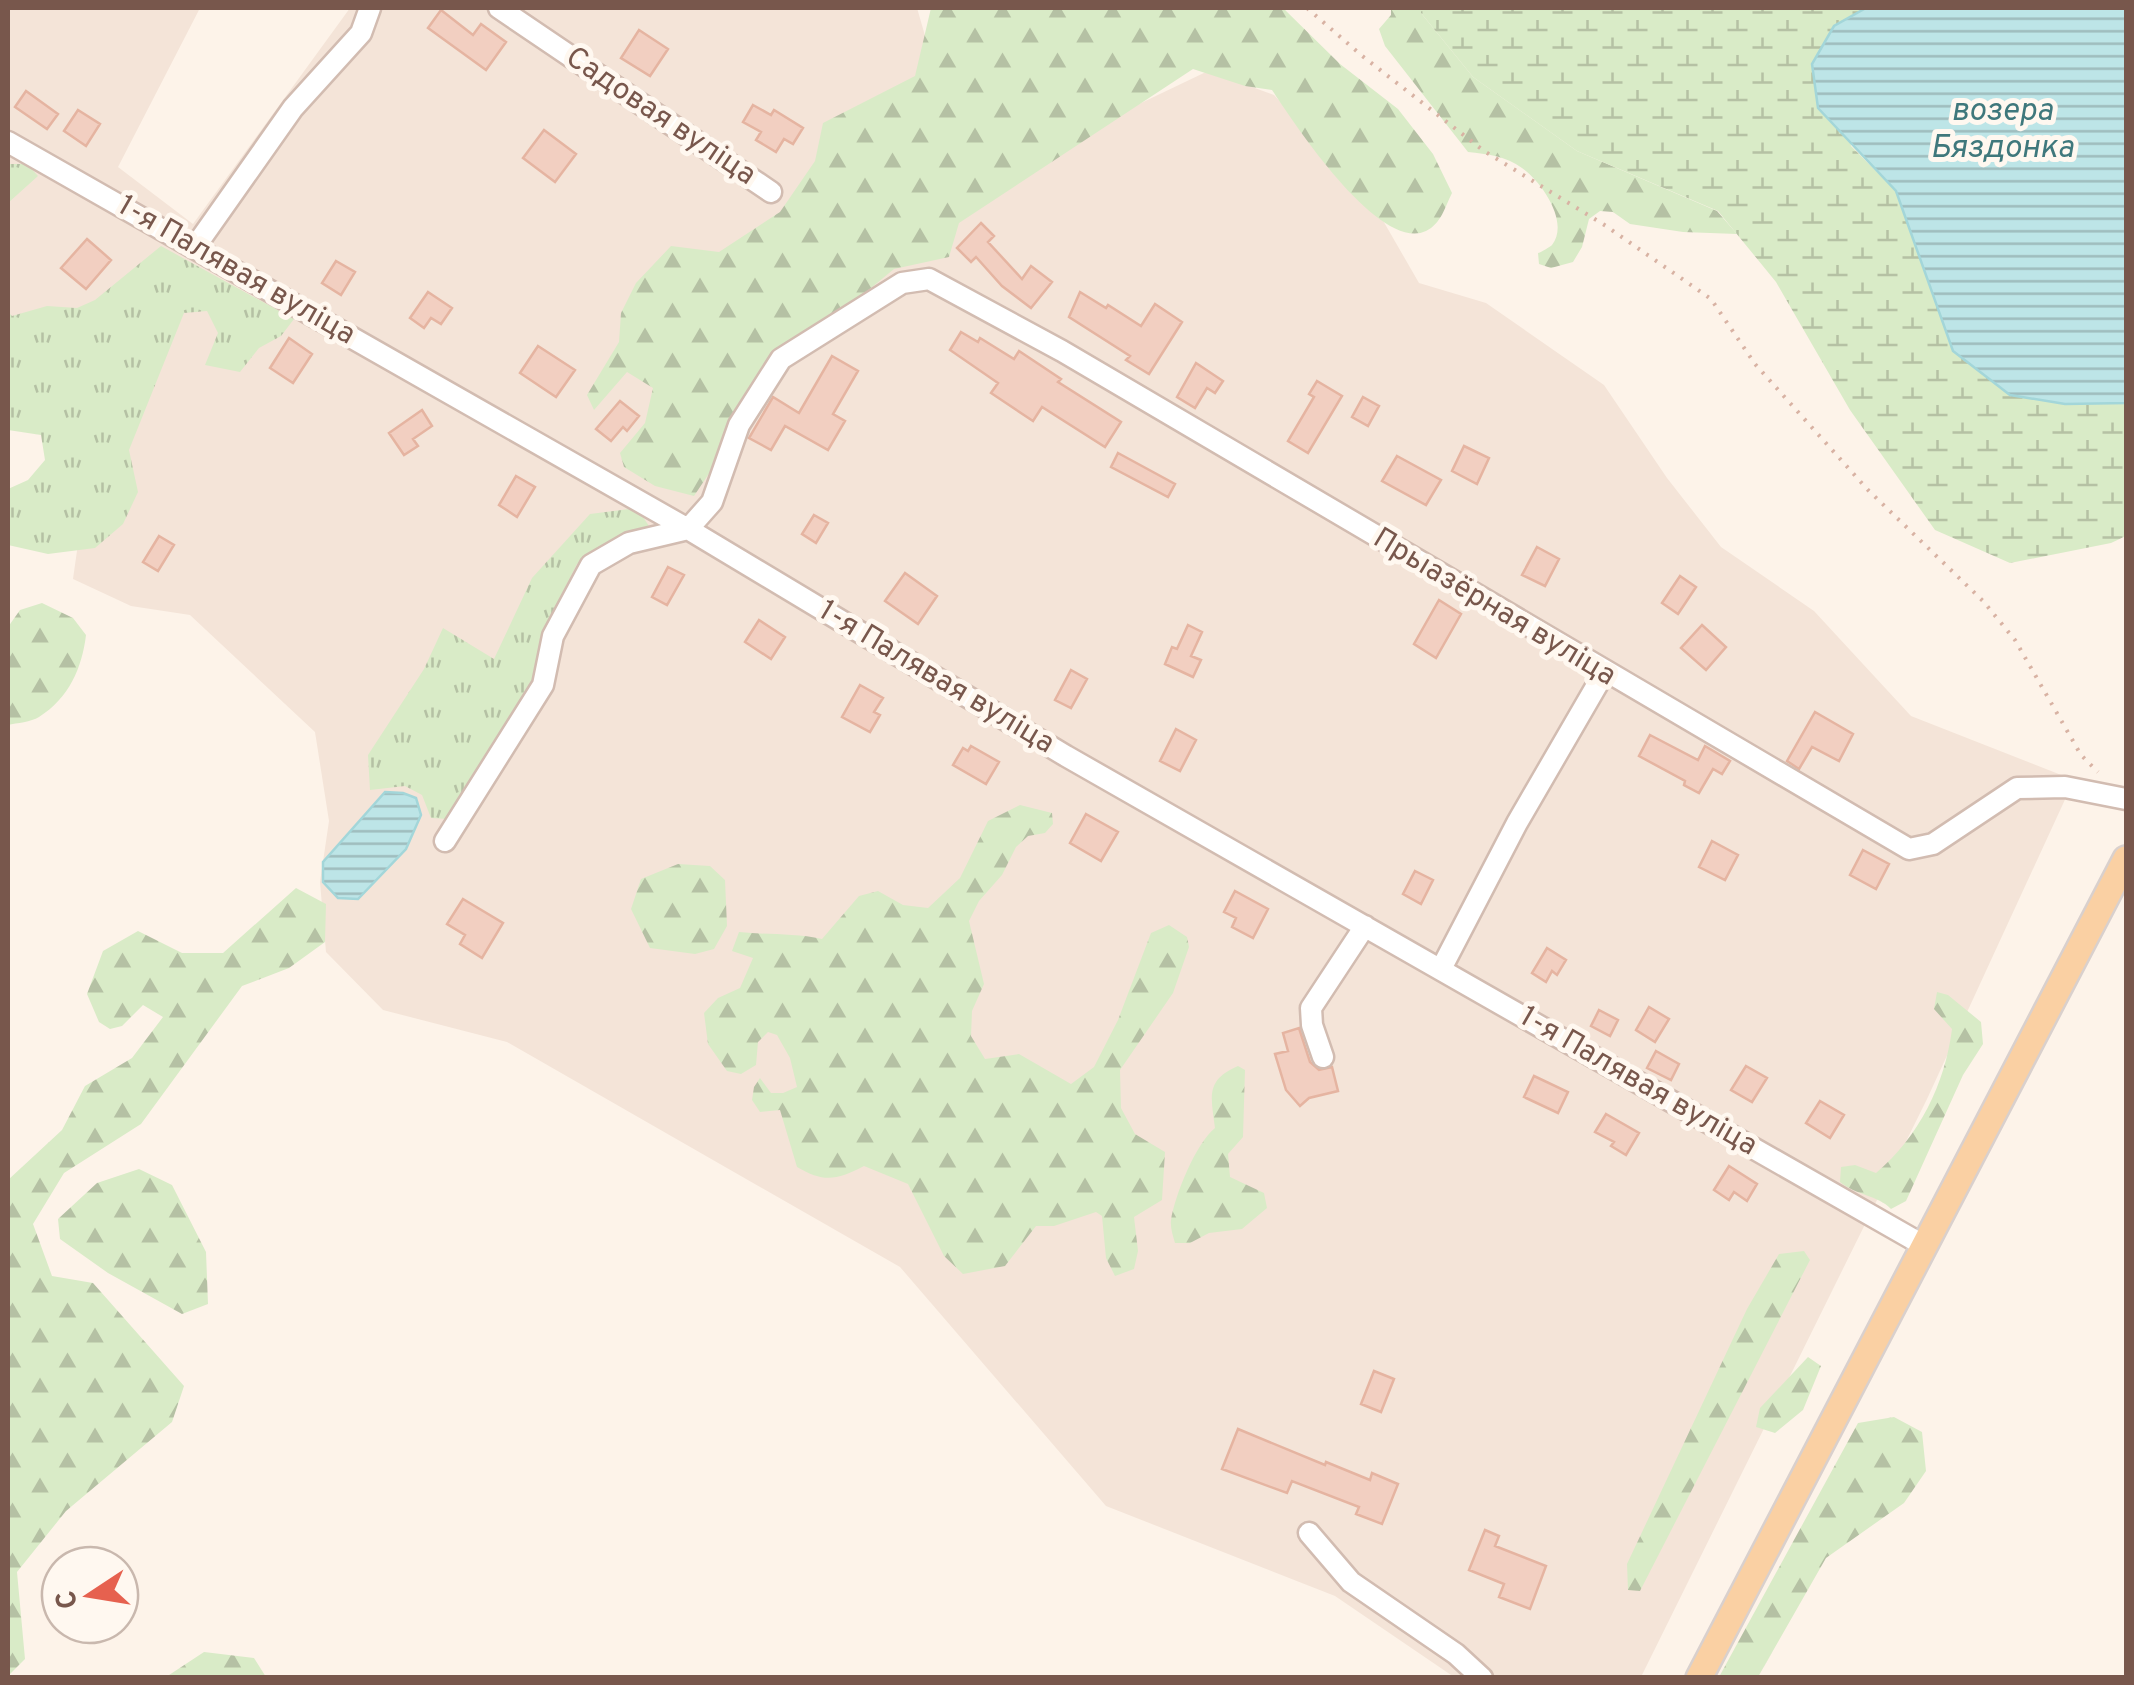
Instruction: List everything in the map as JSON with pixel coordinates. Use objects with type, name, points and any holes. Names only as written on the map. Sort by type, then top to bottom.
[{"type":"main road","points":[[1699,1678],[2126,859]]},
{"type":"street","points":[[195,246],[293,108],[361,33],[370,8]]},
{"type":"street","name":"Садовая вуліца","points":[[499,8],[770,192]]},
{"type":"street","name":"1-я Палявая вуліца","points":[[8,142],[688,529],[1066,756],[1922,1245]]},
{"type":"street","name":"Прыазёрная вуліца","points":[[688,529],[712,502],[739,425],[781,359],[902,283],[929,279],[1062,351],[1909,849],[1933,844],[2016,788],[2065,787],[2124,798]]},
{"type":"street","points":[[446,842],[543,685],[554,636],[591,565],[629,543],[688,529]]},
{"type":"street","points":[[1441,969],[1517,823],[1604,673]]},
{"type":"street","points":[[1323,1057],[1312,1025],[1311,1008],[1365,926]]},
{"type":"street","points":[[1309,1533],[1351,1582],[1456,1654],[1482,1678]]},
{"type":"path","points":[[1307,8],[1484,151],[1606,226],[1712,299],[1755,364],[1856,476],[1983,601],[2015,640],[2081,755],[2124,798]]},
{"type":"shaded area","points":[[8,8],[200,8],[118,167],[193,224],[350,8],[917,8],[946,108],[1116,115],[1208,71],[1274,95],[1370,198],[1419,283],[1486,303],[1604,385],[1667,478],[1721,547],[1814,611],[1911,716],[2074,780],[1927,1099],[1641,1677],[1454,1677],[1335,1596],[1106,1506],[900,1267],[507,1042],[383,1010],[326,952],[320,882],[329,821],[315,732],[190,615],[131,606],[73,579],[97,410],[8,338]]},
{"type":"green space","points":[[931,8],[1283,8],[1340,64],[1398,109],[1433,154],[1452,193],[1439,220],[1426,231],[1407,233],[1385,223],[1340,181],[1272,90],[1245,86],[1193,69],[959,223],[949,257],[894,269],[786,358],[694,496],[655,486],[624,467],[620,453],[645,423],[653,388],[627,372],[594,410],[587,395],[619,342],[621,313],[636,283],[671,246],[719,252],[780,212],[815,161],[823,123],[915,76]]},
{"type":"green space","points":[[1391,8],[1421,8],[1421,13],[1473,77],[1577,151],[1717,211],[1737,234],[1683,232],[1630,224],[1613,212],[1600,211],[1589,219],[1582,247],[1573,262],[1551,268],[1539,264],[1538,253],[1552,245],[1557,236],[1551,203],[1537,182],[1516,164],[1468,152],[1385,46],[1379,29],[1391,15]]},
{"type":"green space","points":[[1421,8],[1866,8],[1834,26],[1851,146],[1896,191],[1917,244],[2065,404],[2126,403],[2126,536],[2111,543],[2010,563],[1935,530],[1850,410],[1776,282],[1718,211],[1577,151],[1473,77],[1421,13]]},
{"type":"green space","points":[[8,164],[27,164],[38,176],[8,203]]},
{"type":"green space","points":[[161,246],[294,319],[281,336],[259,348],[240,372],[205,365],[218,333],[207,311],[184,313],[129,450],[138,492],[123,524],[95,548],[48,554],[8,545],[8,489],[28,480],[45,460],[41,435],[8,430],[8,312],[12,316],[47,306],[77,308],[95,300]]},
{"type":"green space","points":[[637,508],[653,532],[632,536],[577,564],[546,626],[532,686],[448,819],[431,818],[422,795],[405,786],[370,790],[368,755],[424,669],[443,628],[494,659],[532,578],[590,514]]},
{"type":"green space","points":[[42,603],[73,618],[86,635],[81,659],[58,701],[36,719],[8,725],[8,627],[20,610]]},
{"type":"green space","points":[[1020,805],[1052,813],[1053,824],[1045,833],[1028,836],[1016,847],[1002,875],[979,901],[969,921],[984,984],[972,1011],[971,1036],[985,1059],[1019,1054],[1071,1084],[1094,1067],[1118,1020],[1151,933],[1169,925],[1187,937],[1189,947],[1173,993],[1120,1070],[1121,1108],[1135,1134],[1165,1152],[1162,1200],[1134,1217],[1138,1251],[1134,1269],[1115,1276],[1106,1258],[1102,1216],[1096,1212],[1054,1226],[1036,1226],[1005,1266],[963,1274],[944,1256],[908,1184],[864,1166],[831,1178],[815,1176],[797,1167],[780,1110],[760,1112],[752,1100],[760,1078],[771,1093],[797,1087],[790,1058],[777,1035],[768,1032],[758,1042],[756,1065],[741,1074],[727,1071],[708,1044],[704,1013],[718,998],[740,988],[753,958],[732,951],[739,932],[822,939],[859,896],[878,891],[903,905],[928,908],[960,878],[988,821]]},
{"type":"green space","points":[[678,864],[710,866],[725,880],[727,926],[714,949],[695,954],[650,948],[631,909],[641,879]]},
{"type":"green space","points":[[296,888],[326,904],[325,942],[289,968],[242,986],[141,1124],[64,1173],[33,1224],[52,1276],[93,1283],[184,1386],[172,1422],[66,1511],[17,1572],[25,1659],[8,1676],[8,1180],[62,1130],[85,1086],[132,1058],[163,1017],[143,1005],[122,1026],[110,1029],[99,1022],[87,994],[103,951],[138,931],[182,953],[223,953]]},
{"type":"green space","points":[[1937,992],[1948,995],[1981,1022],[1983,1044],[1963,1075],[1906,1201],[1891,1209],[1840,1182],[1841,1167],[1855,1165],[1876,1173],[1905,1143],[1928,1108],[1943,1070],[1952,1029],[1934,1009]]},
{"type":"green space","points":[[1238,1066],[1245,1070],[1243,1137],[1228,1154],[1230,1177],[1264,1193],[1267,1208],[1242,1229],[1209,1233],[1190,1243],[1175,1243],[1171,1223],[1177,1197],[1194,1157],[1215,1128],[1215,1084]]},
{"type":"green space","points":[[139,1169],[172,1185],[206,1252],[208,1304],[182,1314],[108,1273],[60,1239],[58,1219],[97,1183]]},
{"type":"green space","points":[[1804,1251],[1810,1260],[1640,1591],[1628,1590],[1627,1564],[1747,1309],[1779,1254]]},
{"type":"green space","points":[[1808,1357],[1821,1366],[1803,1410],[1775,1433],[1756,1427],[1760,1408]]},
{"type":"green space","points":[[1894,1417],[1922,1432],[1926,1471],[1904,1503],[1826,1558],[1758,1677],[1719,1677],[1858,1423]]},
{"type":"green space","points":[[204,1652],[254,1658],[266,1677],[166,1677]]},
{"type":"water","name":"возера Бяздонка","points":[[1866,8],[2126,8],[2126,403],[2065,404],[2010,395],[1953,351],[1896,191],[1818,108],[1812,64],[1834,26]]},
{"type":"water","points":[[385,792],[416,798],[421,815],[406,849],[358,899],[338,898],[323,882],[323,862]]},
{"type":"building","points":[[441,10],[473,35],[481,24],[506,42],[486,70],[428,28]]},
{"type":"building","points":[[639,30],[668,49],[650,76],[621,58]]},
{"type":"building","points":[[26,91],[58,114],[47,129],[15,107]]},
{"type":"building","points":[[753,105],[771,115],[774,110],[803,128],[793,144],[784,139],[776,152],[756,140],[761,132],[743,122]]},
{"type":"building","points":[[78,110],[100,124],[86,146],[64,131]]},
{"type":"building","points":[[544,130],[576,154],[555,182],[523,158]]},
{"type":"building","points":[[981,223],[994,236],[988,242],[1022,279],[1031,266],[1052,282],[1031,308],[1002,286],[976,257],[971,262],[957,248]]},
{"type":"building","points":[[87,239],[111,260],[86,289],[61,268]]},
{"type":"building","points":[[336,261],[355,272],[341,295],[322,283]]},
{"type":"building","points":[[428,292],[452,308],[441,324],[431,318],[424,328],[410,318]]},
{"type":"building","points":[[1080,292],[1141,326],[1155,304],[1182,322],[1149,374],[1126,360],[1130,356],[1069,317]]},
{"type":"building","points":[[961,332],[978,342],[980,338],[1014,359],[1019,351],[1061,379],[1058,382],[1121,422],[1105,447],[1042,407],[1033,421],[991,393],[998,383],[950,350]]},
{"type":"building","points":[[289,338],[312,354],[293,383],[270,368]]},
{"type":"building","points":[[538,346],[575,370],[556,397],[520,373]]},
{"type":"building","points":[[832,356],[858,371],[833,414],[845,421],[828,450],[785,426],[771,450],[749,438],[773,397],[799,413]]},
{"type":"building","points":[[1196,363],[1223,381],[1215,393],[1207,388],[1195,408],[1177,397]]},
{"type":"building","points":[[1317,381],[1342,396],[1308,453],[1288,441],[1314,397],[1309,394]]},
{"type":"building","points":[[1363,397],[1379,406],[1368,426],[1352,417]]},
{"type":"building","points":[[620,401],[639,416],[627,431],[623,427],[611,441],[596,429]]},
{"type":"building","points":[[422,410],[432,426],[413,439],[418,446],[404,455],[389,433]]},
{"type":"building","points":[[1464,446],[1489,458],[1477,484],[1452,471]]},
{"type":"building","points":[[1118,453],[1175,484],[1168,497],[1111,467]]},
{"type":"building","points":[[1397,456],[1441,480],[1426,505],[1382,481]]},
{"type":"building","points":[[516,476],[535,487],[517,517],[499,505]]},
{"type":"building","points":[[814,515],[828,523],[816,543],[802,534]]},
{"type":"building","points":[[159,536],[174,545],[158,571],[143,562]]},
{"type":"building","points":[[1537,547],[1559,559],[1545,586],[1522,575]]},
{"type":"building","points":[[668,567],[684,575],[667,605],[652,597]]},
{"type":"building","points":[[905,573],[937,596],[918,624],[885,601]]},
{"type":"building","points":[[1680,576],[1696,587],[1678,614],[1662,603]]},
{"type":"building","points":[[1439,600],[1461,614],[1436,658],[1414,644]]},
{"type":"building","points":[[759,620],[785,637],[771,659],[745,642]]},
{"type":"building","points":[[1188,625],[1202,632],[1191,656],[1201,660],[1193,677],[1165,664]]},
{"type":"building","points":[[1702,625],[1726,647],[1706,670],[1681,648]]},
{"type":"building","points":[[1071,670],[1087,679],[1071,708],[1055,700]]},
{"type":"building","points":[[860,685],[883,698],[874,712],[880,715],[870,732],[842,717]]},
{"type":"building","points":[[1815,712],[1853,734],[1839,761],[1812,747],[1799,769],[1787,761]]},
{"type":"building","points":[[1176,729],[1196,740],[1180,771],[1160,761]]},
{"type":"building","points":[[1650,735],[1698,760],[1705,746],[1730,761],[1722,774],[1713,769],[1699,793],[1639,756]]},
{"type":"building","points":[[971,746],[999,762],[986,784],[953,765],[963,748],[968,751]]},
{"type":"building","points":[[1086,814],[1118,832],[1101,861],[1070,843]]},
{"type":"building","points":[[1712,841],[1738,855],[1725,880],[1699,867]]},
{"type":"building","points":[[1863,850],[1889,864],[1876,889],[1850,875]]},
{"type":"building","points":[[1415,871],[1433,880],[1421,904],[1403,894]]},
{"type":"building","points":[[1235,891],[1268,909],[1253,938],[1232,927],[1236,918],[1224,912]]},
{"type":"building","points":[[463,899],[503,923],[482,958],[460,944],[465,935],[447,924]]},
{"type":"building","points":[[1547,948],[1566,960],[1557,975],[1552,971],[1546,982],[1532,973]]},
{"type":"building","points":[[1649,1007],[1669,1019],[1655,1042],[1636,1030]]},
{"type":"building","points":[[1599,1010],[1618,1020],[1610,1036],[1591,1026]]},
{"type":"building","points":[[1299,1028],[1310,1062],[1319,1070],[1332,1067],[1338,1091],[1309,1098],[1300,1106],[1286,1090],[1275,1054],[1288,1051],[1283,1033]]},
{"type":"building","points":[[1656,1051],[1679,1064],[1671,1080],[1647,1068]]},
{"type":"building","points":[[1746,1066],[1767,1078],[1752,1102],[1731,1090]]},
{"type":"building","points":[[1534,1076],[1568,1092],[1558,1113],[1524,1097]]},
{"type":"building","points":[[1820,1101],[1844,1115],[1830,1138],[1806,1123]]},
{"type":"building","points":[[1606,1114],[1639,1133],[1626,1155],[1611,1146],[1614,1142],[1595,1132]]},
{"type":"building","points":[[1729,1166],[1757,1184],[1747,1201],[1734,1192],[1729,1200],[1714,1190]]},
{"type":"building","points":[[1374,1371],[1394,1379],[1381,1412],[1361,1404]]},
{"type":"building","points":[[1238,1429],[1325,1465],[1326,1462],[1370,1480],[1372,1473],[1398,1484],[1382,1524],[1356,1514],[1359,1507],[1292,1481],[1287,1493],[1222,1469]]},
{"type":"building","points":[[1485,1530],[1499,1536],[1495,1546],[1546,1566],[1530,1609],[1499,1597],[1504,1584],[1469,1570]]}]
